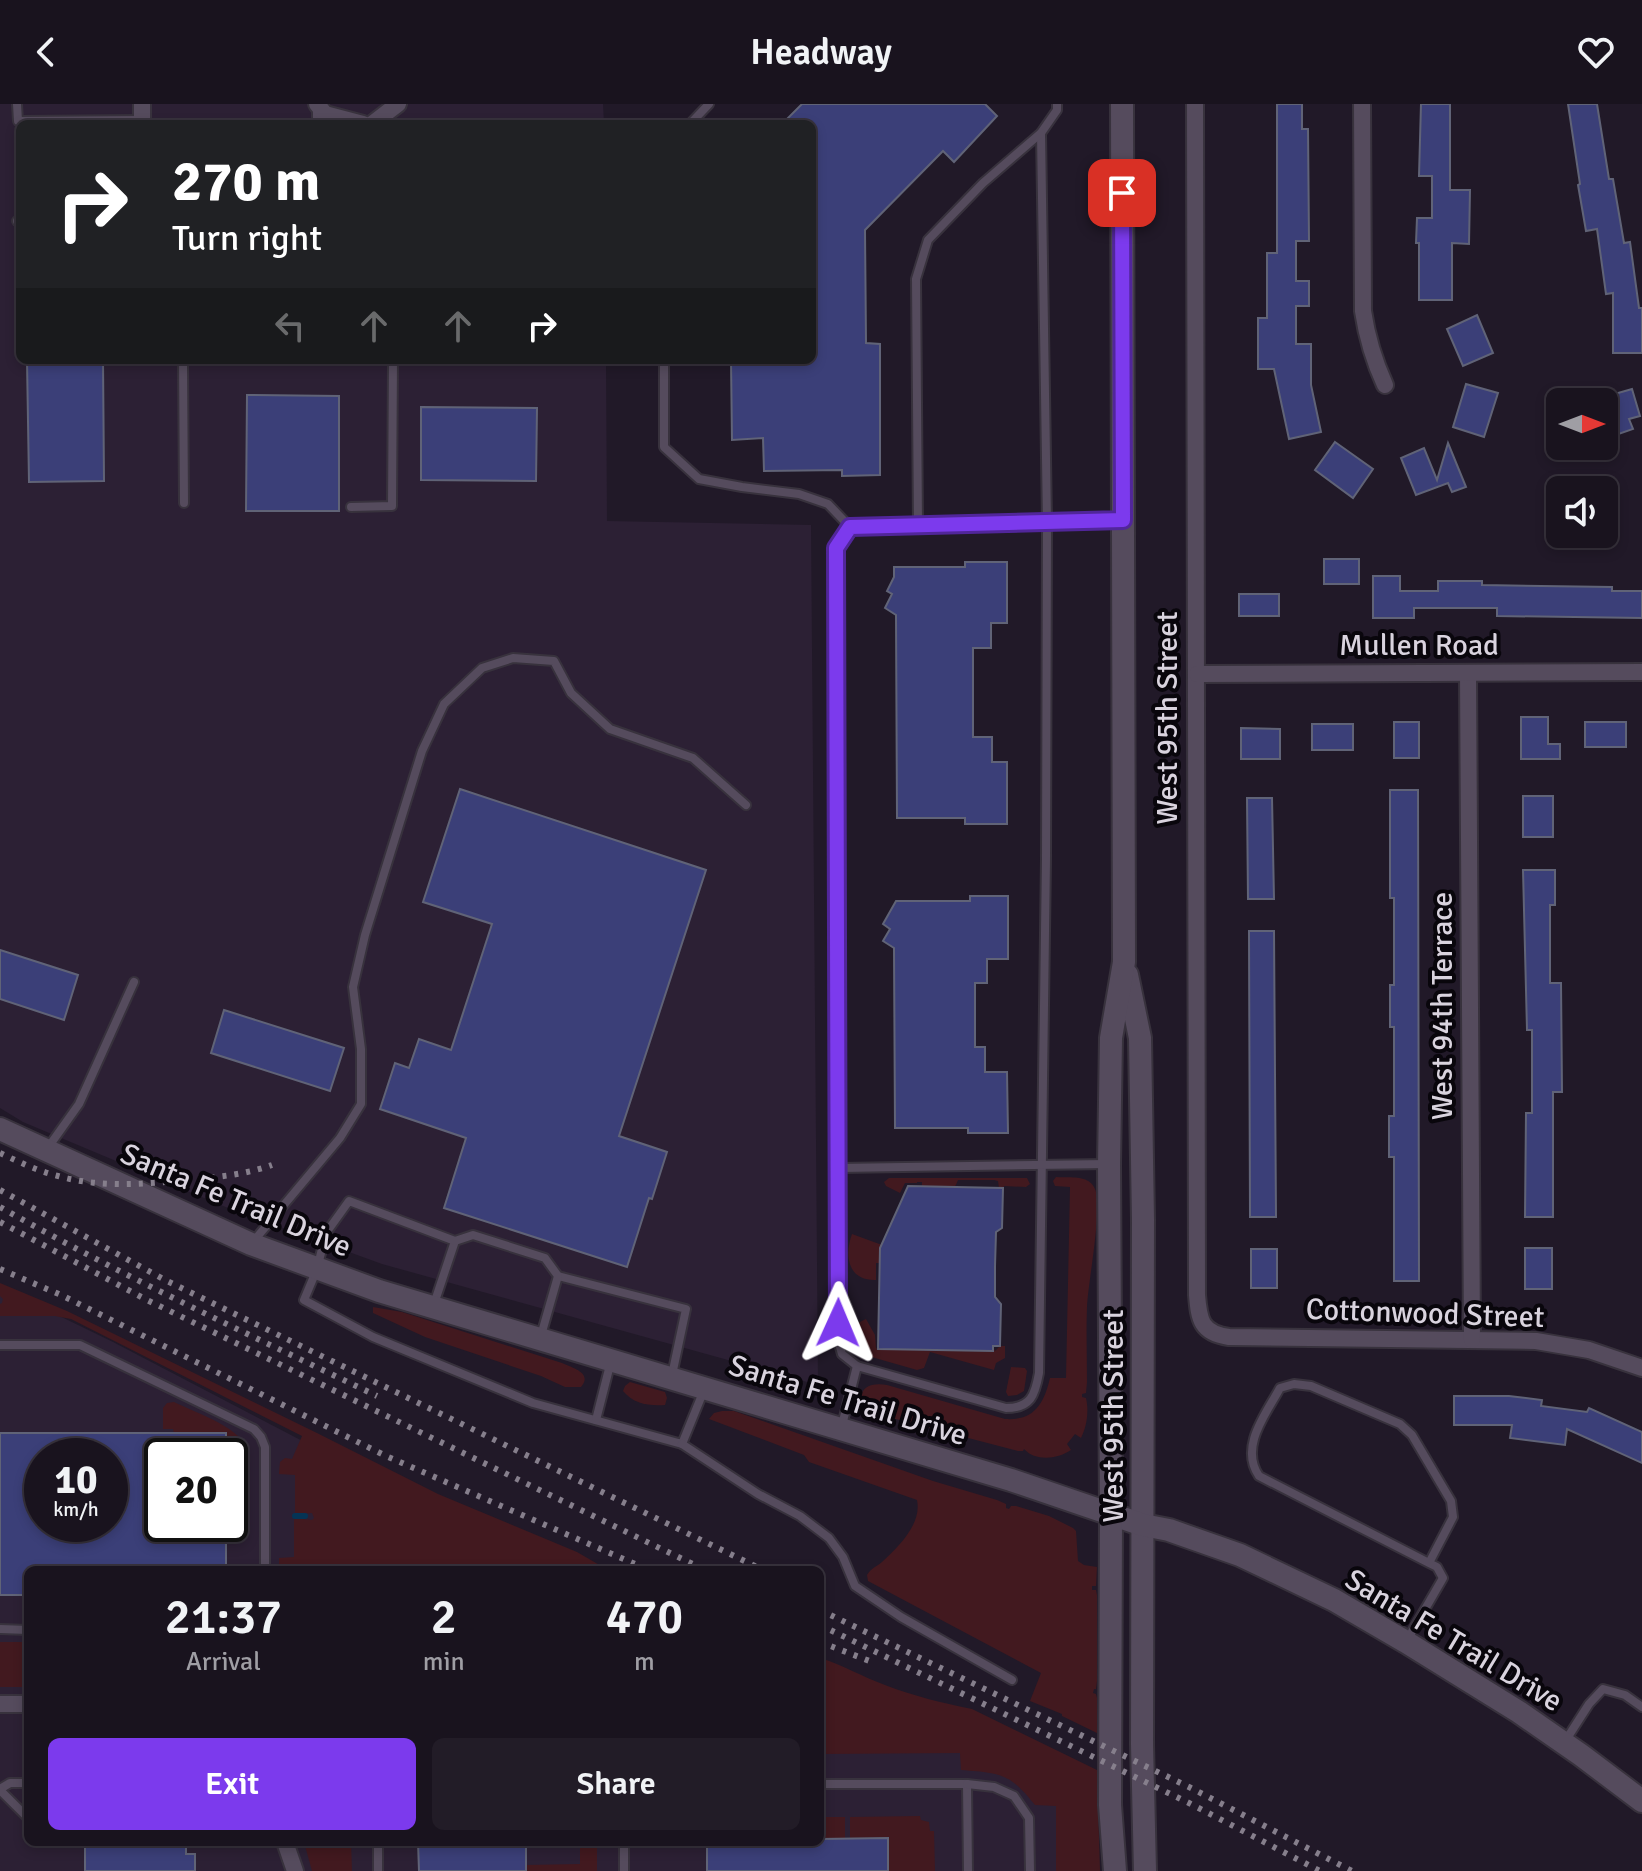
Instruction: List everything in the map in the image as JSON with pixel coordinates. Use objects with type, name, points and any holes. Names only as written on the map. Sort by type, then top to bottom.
[{"type":"main road","name":"West 95th Street","points":[[1115,1871],[1110,1805],[1109,1164],[1111,1038],[1124,962],[1122,104]]},
{"type":"main road","name":"West 95th Street","points":[[1124,962],[1140,1038],[1145,1871]]},
{"type":"main road","name":"Santa Fe Trail Drive","points":[[0,1129],[251,1244],[379,1291],[1011,1480],[1240,1555],[1334,1600],[1406,1642],[1519,1712],[1642,1801]]},
{"type":"street","points":[[317,104],[325,114],[348,120]]},
{"type":"street","points":[[377,120],[398,104]]},
{"type":"street","name":"West 95th Street","points":[[1195,104],[1197,1295],[1199,1316],[1206,1329]]},
{"type":"street","points":[[1362,104],[1363,311],[1367,337],[1385,385]]},
{"type":"street","name":"Mullen Road","points":[[1197,674],[1642,672]]},
{"type":"street","name":"West 94th Terrace","points":[[1468,673],[1472,1340]]},
{"type":"street","name":"Cottonwood Street","points":[[1206,1329],[1214,1335],[1229,1337],[1536,1341],[1589,1350],[1642,1368]]},
{"type":"street","points":[[0,1704],[24,1704]]},
{"type":"street","points":[[286,1846],[295,1871]]},
{"type":"lane","points":[[694,120],[709,104]]},
{"type":"lane","points":[[918,525],[916,279],[928,240],[983,183],[1041,133],[1057,110],[1057,104]]},
{"type":"lane","points":[[43,120],[142,116]]},
{"type":"lane","points":[[850,527],[836,548],[838,1340],[842,1354],[857,1366],[1006,1408],[1017,1408],[1032,1397],[1039,1373],[1047,523],[1041,133]]},
{"type":"lane","points":[[183,364],[184,503]]},
{"type":"lane","points":[[351,507],[392,506],[393,364]]},
{"type":"lane","points":[[664,364],[664,447],[699,479],[799,494],[828,504],[850,527],[1123,520]]},
{"type":"lane","points":[[251,1244],[340,1138],[361,1104],[361,1049],[353,987],[365,935],[422,751],[444,704],[482,668],[513,658],[554,661],[571,693],[610,729],[693,758],[746,805]]},
{"type":"lane","points":[[46,1150],[79,1104],[134,982]]},
{"type":"lane","points":[[839,1168],[1109,1164]]},
{"type":"lane","points":[[671,1378],[686,1309],[558,1276],[545,1258],[473,1235],[455,1241],[349,1201],[326,1233],[317,1269],[304,1300],[373,1337],[533,1403],[682,1444],[758,1494],[800,1516],[829,1538],[843,1557],[855,1586],[901,1617],[1012,1680]]},
{"type":"lane","points":[[432,1308],[455,1241]]},
{"type":"lane","points":[[539,1340],[558,1276]]},
{"type":"lane","points":[[0,1345],[80,1345],[254,1429],[265,1447],[265,1566]]},
{"type":"lane","points":[[596,1420],[611,1361]]},
{"type":"lane","points":[[841,1430],[857,1366]]},
{"type":"lane","points":[[1406,1642],[1443,1578],[1437,1567],[1429,1563],[1259,1476],[1253,1467],[1251,1449],[1255,1434],[1280,1388],[1294,1384],[1311,1386],[1400,1424],[1412,1435],[1451,1501],[1453,1517],[1429,1563]]},
{"type":"lane","points":[[682,1444],[705,1387]]},
{"type":"lane","points":[[0,1629],[24,1630]]},
{"type":"lane","points":[[1564,1743],[1589,1704],[1603,1689],[1625,1695],[1642,1707]]},
{"type":"lane","points":[[24,1783],[10,1783],[0,1790],[24,1814]]},
{"type":"lane","points":[[824,1784],[967,1784],[994,1787],[1014,1796],[1029,1818],[1030,1871]]},
{"type":"lane","points":[[967,1784],[968,1871]]},
{"type":"lane","points":[[378,1846],[378,1871]]},
{"type":"lane","points":[[624,1846],[624,1871]]},
{"type":"shaded area","points":[[0,104],[603,104],[604,120],[16,120],[16,364],[606,364],[607,521],[811,525],[818,1385],[382,1264],[228,1208],[23,1122],[0,1108]]},
{"type":"shaded area","points":[[1056,1177],[1088,1181],[1095,1189],[1097,1198],[1087,1307],[1087,1382],[1086,1393],[1082,1394],[1086,1398],[1087,1413],[1081,1438],[1075,1434],[1067,1444],[1071,1450],[1065,1453],[1040,1457],[1024,1449],[1018,1451],[869,1412],[862,1394],[867,1387],[879,1384],[1005,1419],[1015,1419],[1036,1409],[1045,1396],[1050,1378],[1066,1378],[1070,1187],[1055,1186],[1053,1181]]},
{"type":"shaded area","points":[[889,1178],[1027,1178],[1030,1184],[1026,1187],[1004,1186],[1003,1194],[998,1181],[994,1180],[958,1180],[955,1187],[922,1186],[922,1182],[917,1182],[905,1183],[900,1193],[886,1186],[884,1182]]},
{"type":"shaded area","points":[[852,1234],[882,1245],[880,1263],[876,1263],[876,1280],[859,1276],[850,1266],[848,1251]]},
{"type":"shaded area","points":[[0,1283],[67,1311],[438,1494],[577,1552],[601,1566],[279,1566],[279,1558],[294,1557],[294,1518],[314,1518],[312,1513],[295,1514],[295,1475],[279,1474],[280,1462],[285,1458],[292,1459],[302,1436],[71,1319],[0,1316],[3,1299]]},
{"type":"shaded area","points":[[0,1291],[113,1342],[406,1495],[559,1566],[24,1566],[24,1846],[824,1846],[824,1682],[1077,1793],[1082,1871],[0,1871]]},
{"type":"shaded area","points":[[373,1307],[402,1312],[562,1363],[580,1372],[585,1378],[584,1382],[581,1387],[565,1387],[425,1337],[373,1313]]},
{"type":"shaded area","points":[[866,1319],[875,1335],[878,1349],[958,1351],[959,1347],[993,1347],[995,1351],[1005,1346],[1005,1358],[996,1363],[994,1370],[930,1352],[924,1368],[917,1370],[856,1350],[851,1335],[856,1326]]},
{"type":"shaded area","points":[[1011,1367],[1025,1368],[1027,1371],[1024,1391],[1008,1396],[1006,1392]]},
{"type":"shaded area","points":[[630,1382],[665,1392],[665,1405],[632,1399],[623,1391]]},
{"type":"shaded area","points":[[174,1402],[207,1417],[240,1438],[225,1438],[225,1433],[174,1433],[173,1429],[163,1429],[163,1408],[167,1403]]},
{"type":"shaded area","points":[[734,1411],[933,1481],[997,1500],[1009,1509],[1016,1506],[1049,1516],[1073,1528],[1076,1531],[1078,1561],[1097,1567],[1096,1586],[1092,1586],[1092,1590],[1096,1590],[1097,1595],[1097,1681],[1093,1693],[1097,1698],[1097,1733],[1030,1701],[1041,1673],[868,1581],[867,1575],[889,1556],[913,1526],[917,1500],[809,1462],[804,1455],[709,1419],[714,1413]]},
{"type":"shaded area","points":[[0,1642],[24,1642],[24,1687],[0,1687]]},
{"type":"shaded area","points":[[824,1659],[896,1689],[972,1709],[1097,1770],[1100,1871],[1056,1871],[1056,1806],[1035,1805],[1018,1786],[1003,1777],[961,1770],[960,1753],[824,1754]]},
{"type":"shaded area","points":[[920,1816],[921,1820],[929,1822],[930,1831],[934,1831],[935,1871],[888,1871],[850,1839],[850,1817]]},
{"type":"shaded area","points":[[824,1817],[845,1817],[845,1839],[824,1839]]},
{"type":"shaded area","points":[[305,1846],[351,1846],[352,1871],[312,1871]]},
{"type":"shaded area","points":[[580,1846],[597,1846],[597,1871],[526,1871],[526,1865],[580,1864]]},
{"type":"building","points":[[802,104],[985,104],[997,116],[954,162],[943,151],[865,230],[866,343],[880,344],[880,475],[842,476],[842,470],[764,471],[763,438],[732,440],[731,364],[816,364],[816,120],[786,120]]},
{"type":"building","points":[[1277,104],[1302,104],[1302,129],[1308,129],[1309,241],[1296,241],[1296,281],[1309,281],[1309,306],[1296,306],[1296,344],[1311,344],[1311,385],[1321,432],[1289,439],[1274,369],[1258,369],[1258,318],[1267,318],[1267,253],[1277,253]]},
{"type":"building","points":[[1421,104],[1450,104],[1450,190],[1470,190],[1469,244],[1452,243],[1452,300],[1419,300],[1417,218],[1432,218],[1432,176],[1419,176]]},
{"type":"building","points":[[1568,104],[1597,104],[1609,179],[1613,179],[1624,243],[1630,242],[1639,308],[1642,308],[1642,353],[1613,353],[1613,293],[1606,294],[1597,229],[1586,231]]},
{"type":"building","points":[[1477,315],[1493,353],[1463,366],[1447,329]]},
{"type":"building","points":[[27,364],[103,364],[104,481],[29,482]]},
{"type":"building","points":[[1466,384],[1498,393],[1484,437],[1453,427]]},
{"type":"building","points":[[1632,389],[1640,416],[1629,419],[1633,429],[1618,434],[1618,393]]},
{"type":"building","points":[[247,395],[339,396],[339,511],[246,511]]},
{"type":"building","points":[[421,407],[537,408],[536,481],[421,480]]},
{"type":"building","points":[[1335,442],[1373,469],[1353,498],[1315,470]]},
{"type":"building","points":[[1448,443],[1466,487],[1452,492],[1448,483],[1416,495],[1401,458],[1424,448],[1437,480]]},
{"type":"building","points":[[1324,559],[1359,559],[1359,584],[1324,584]]},
{"type":"building","points":[[965,562],[1007,562],[1007,623],[991,623],[991,648],[973,648],[973,737],[992,737],[992,762],[1007,762],[1007,824],[965,824],[965,818],[897,818],[896,615],[885,608],[892,594],[887,591],[894,577],[894,567],[965,567]]},
{"type":"building","points":[[1373,576],[1400,576],[1400,591],[1438,591],[1438,581],[1482,581],[1482,585],[1612,587],[1612,591],[1642,591],[1642,618],[1497,616],[1497,608],[1414,608],[1414,618],[1373,618]]},
{"type":"building","points":[[1239,594],[1279,594],[1279,616],[1239,616]]},
{"type":"building","points":[[1521,717],[1548,717],[1548,744],[1560,744],[1560,759],[1521,759]]},
{"type":"building","points":[[1394,722],[1419,722],[1419,758],[1394,758]]},
{"type":"building","points":[[1585,722],[1626,722],[1626,747],[1585,747]]},
{"type":"building","points":[[1312,724],[1353,724],[1353,750],[1312,750]]},
{"type":"building","points":[[1241,728],[1280,729],[1280,759],[1241,759]]},
{"type":"building","points":[[460,789],[706,870],[619,1136],[667,1152],[627,1267],[444,1208],[466,1138],[380,1109],[395,1063],[409,1068],[419,1039],[451,1050],[492,924],[423,902]]},
{"type":"building","points":[[1390,790],[1418,790],[1419,1281],[1394,1281],[1394,1157],[1389,1157],[1389,1116],[1394,1116],[1394,1027],[1390,1027],[1390,985],[1394,985],[1394,898],[1390,898]]},
{"type":"building","points":[[1523,796],[1553,796],[1553,837],[1523,837]]},
{"type":"building","points":[[1247,798],[1272,798],[1274,899],[1248,899]]},
{"type":"building","points":[[1523,870],[1555,870],[1555,905],[1550,905],[1550,983],[1561,983],[1562,1092],[1553,1092],[1553,1217],[1525,1217],[1526,1113],[1532,1113],[1532,1030],[1527,1030]]},
{"type":"building","points":[[970,896],[1008,896],[1008,959],[987,959],[987,983],[975,983],[975,1047],[985,1047],[985,1072],[1007,1072],[1008,1133],[968,1133],[968,1128],[895,1128],[894,948],[883,941],[890,929],[883,924],[896,901],[970,901]]},
{"type":"building","points":[[1249,931],[1274,931],[1276,1217],[1250,1217]]},
{"type":"building","points":[[0,950],[78,975],[64,1020],[0,999]]},
{"type":"building","points":[[224,1010],[344,1048],[330,1091],[211,1053]]},
{"type":"building","points":[[908,1186],[1003,1188],[1002,1228],[996,1232],[995,1266],[995,1297],[1001,1304],[1000,1346],[993,1346],[993,1351],[878,1349],[880,1248]]},
{"type":"building","points":[[1525,1248],[1552,1248],[1552,1289],[1525,1289]]},
{"type":"building","points":[[1251,1249],[1277,1249],[1277,1288],[1251,1288]]},
{"type":"building","points":[[1454,1396],[1509,1396],[1542,1400],[1541,1406],[1587,1412],[1589,1408],[1642,1432],[1642,1463],[1567,1429],[1565,1445],[1510,1438],[1512,1425],[1454,1425]]},
{"type":"building","points":[[0,1433],[226,1433],[226,1438],[144,1438],[144,1542],[226,1542],[226,1566],[24,1566],[24,1595],[0,1595]]},
{"type":"building","points":[[888,1838],[888,1871],[707,1871],[707,1846],[824,1846],[824,1839]]},
{"type":"building","points":[[85,1846],[186,1846],[186,1854],[195,1854],[195,1871],[85,1871]]},
{"type":"building","points":[[418,1846],[526,1846],[526,1871],[419,1871]]},
{"type":"waterway","points":[[295,1516],[305,1516]]},
{"type":"railway","points":[[0,1153],[51,1174],[106,1184],[209,1178],[272,1165]]},
{"type":"railway","points":[[0,1190],[167,1281],[755,1566]]},
{"type":"railway","points":[[0,1207],[139,1281],[377,1396]]},
{"type":"railway","points":[[0,1222],[147,1300],[697,1566]]},
{"type":"railway","points":[[0,1269],[61,1295],[386,1456],[640,1566]]},
{"type":"railway","points":[[824,1612],[1189,1787],[1352,1871]]},
{"type":"railway","points":[[824,1627],[1189,1803],[1320,1871]]},
{"type":"railway","points":[[824,1644],[872,1662]]},
{"type":"route","points":[[838,1323],[836,548],[850,527],[1123,520],[1122,193]]}]
